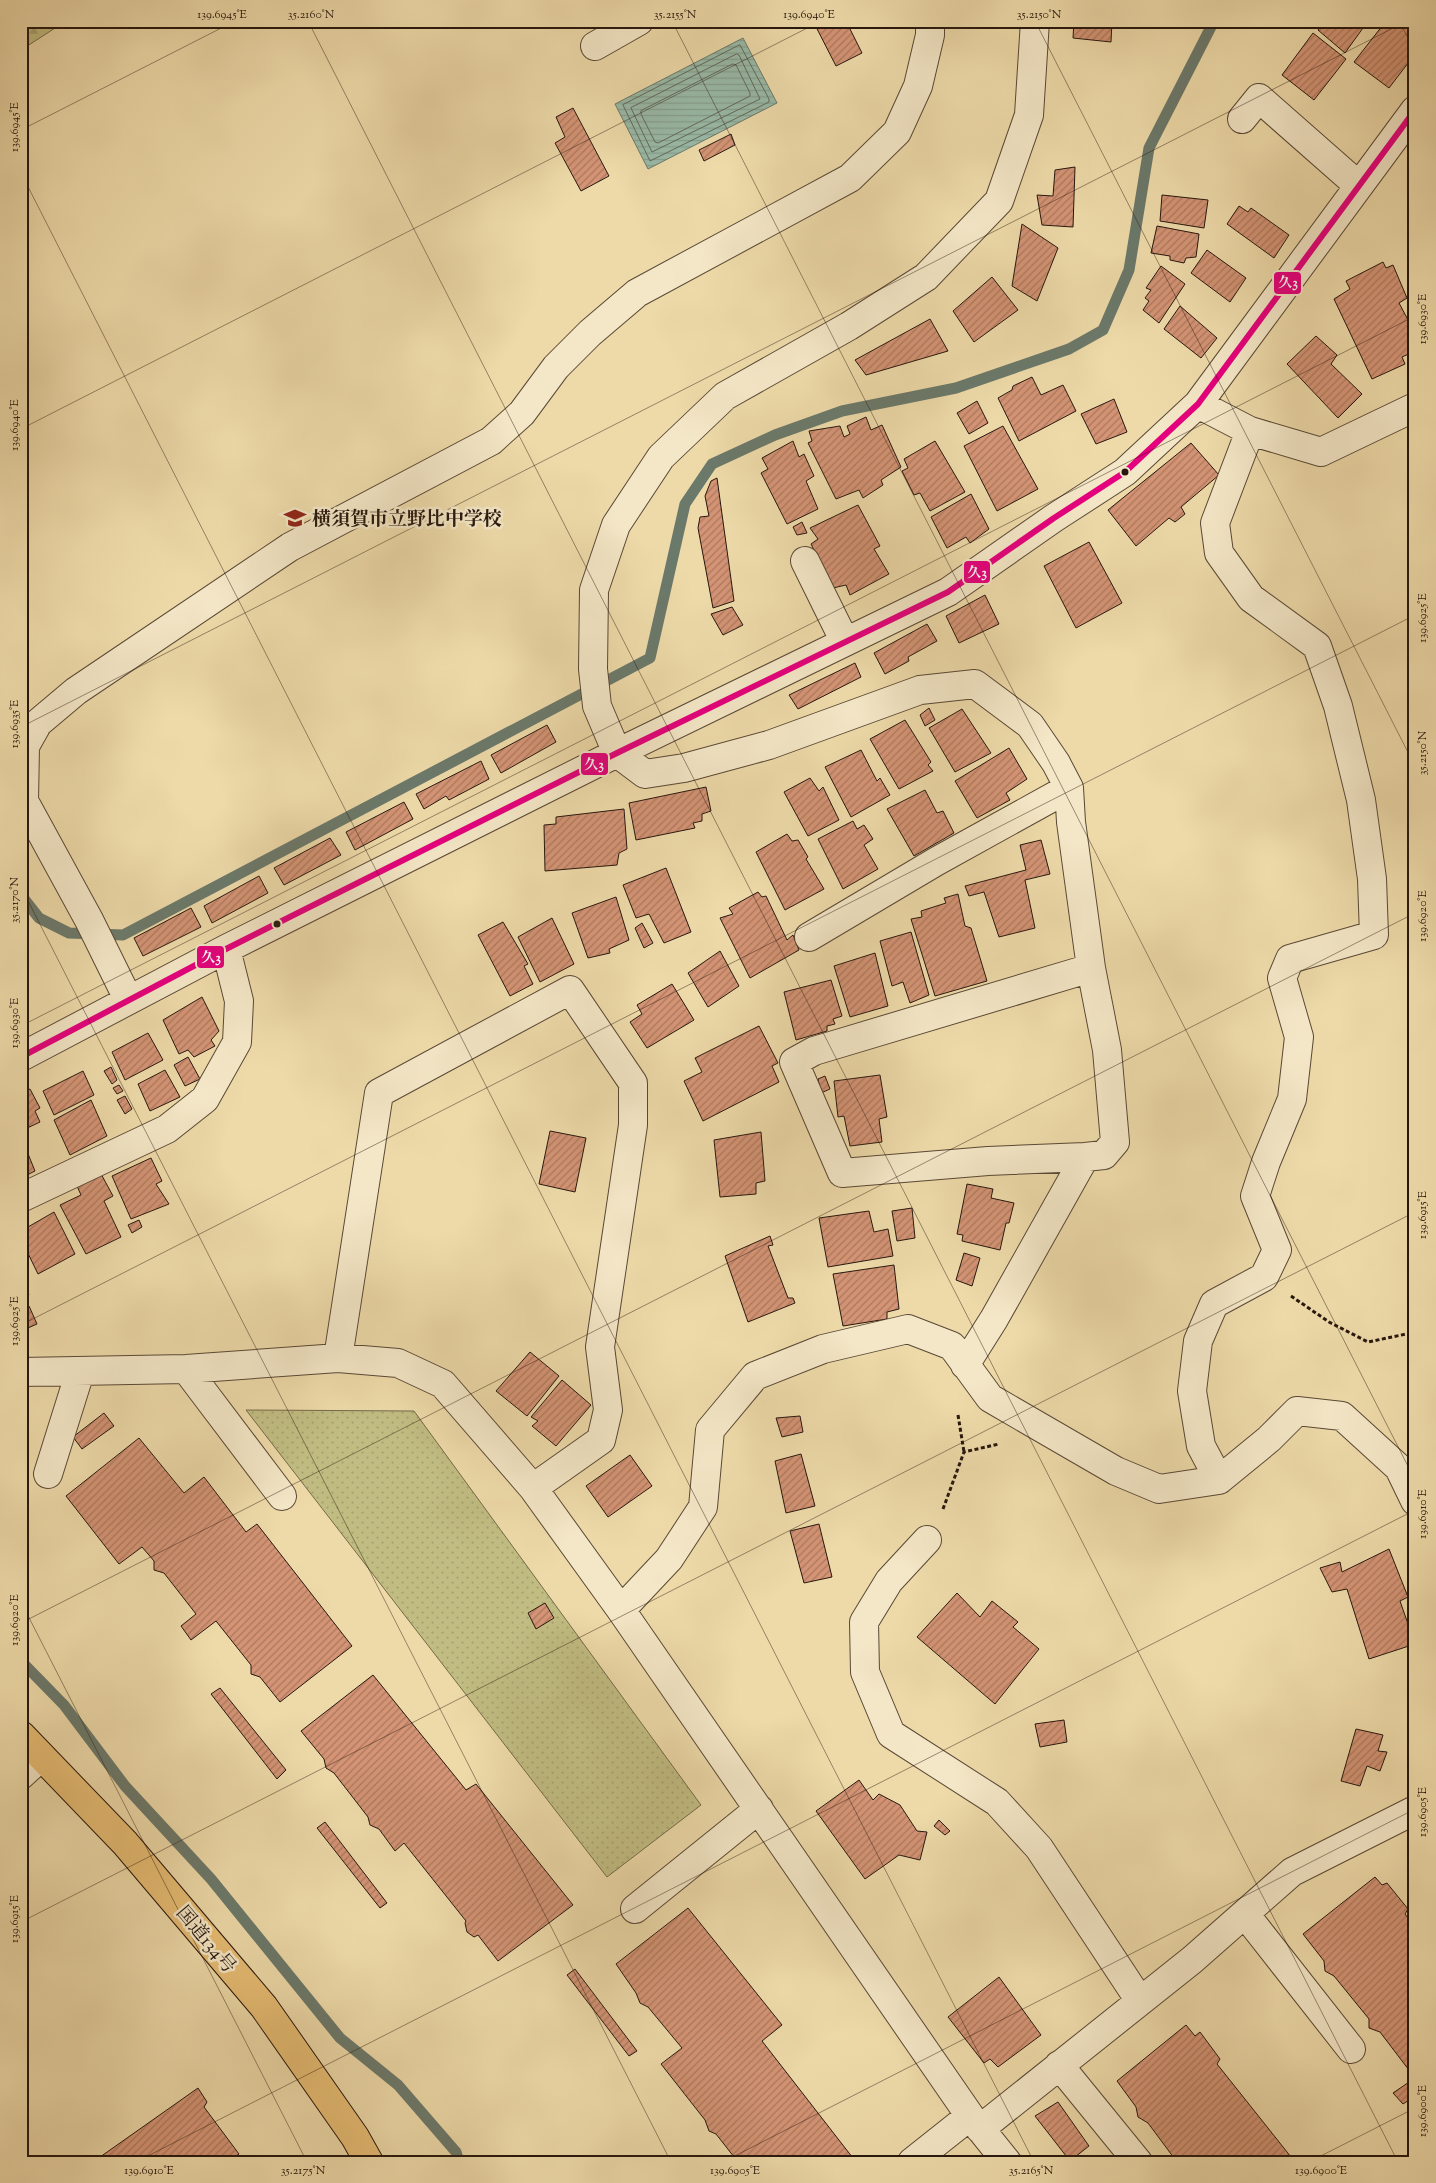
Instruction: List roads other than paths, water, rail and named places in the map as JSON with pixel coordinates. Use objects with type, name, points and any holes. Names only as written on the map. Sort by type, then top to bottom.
[{"type":"highway","name":"国道134号","points":[[21,1735],[31,1766],[124,1843],[264,2007],[355,2137],[369,2162]]},
{"type":"street","points":[[594,46],[639,21]]},
{"type":"street","points":[[128,999],[89,920],[24,801],[25,746],[38,723],[76,691],[290,547],[491,441],[522,413],[556,367],[590,333],[637,293],[850,178],[897,132],[918,86],[930,35],[930,21]]},
{"type":"street","points":[[1035,21],[1029,115],[999,201],[926,277],[849,326],[725,396],[661,457],[616,525],[594,590],[593,669],[597,706],[617,753],[646,774],[684,768],[769,745],[920,690],[975,684],[1030,725],[1056,763],[1069,788],[1071,822],[1091,968],[1107,1050],[1115,1142],[1104,1155],[988,1160],[842,1173],[794,1062],[814,1051],[1091,968]]},
{"type":"street","points":[[1242,119],[1260,98],[1359,186]]},
{"type":"street","points":[[21,1057],[226,949],[617,753],[948,592],[1054,518],[1125,472],[1198,404],[1415,110]]},
{"type":"street","points":[[1198,404],[1250,431],[1321,452],[1415,407]]},
{"type":"street","points":[[1219,1480],[1201,1446],[1192,1392],[1198,1341],[1214,1304],[1264,1278],[1277,1250],[1255,1196],[1266,1162],[1292,1099],[1298,1038],[1282,978],[1290,959],[1374,935],[1372,879],[1361,800],[1338,706],[1317,646],[1251,598],[1219,553],[1215,523],[1250,431]]},
{"type":"street","points":[[805,561],[845,642]]},
{"type":"street","points":[[809,937],[937,861],[1069,788]]},
{"type":"street","points":[[21,1198],[168,1129],[205,1099],[237,1042],[238,1001],[226,949]]},
{"type":"street","points":[[338,1358],[379,1093],[570,990],[633,1084],[634,1125],[600,1347],[608,1410],[601,1440],[533,1488]]},
{"type":"street","points":[[964,1365],[994,1319],[1085,1156]]},
{"type":"street","points":[[621,1610],[669,1559],[703,1507],[710,1430],[755,1376],[823,1349],[908,1329],[952,1346],[964,1365],[990,1398],[1116,1471],[1159,1489],[1219,1480],[1269,1439],[1297,1411],[1342,1416],[1399,1468],[1415,1501]]},
{"type":"street","points":[[21,1372],[186,1369],[338,1358],[398,1363],[443,1384],[533,1488],[621,1610],[975,2122],[1007,2162]]},
{"type":"street","points":[[186,1369],[282,1496]]},
{"type":"street","points":[[48,1474],[80,1372]]},
{"type":"street","points":[[927,1540],[889,1581],[864,1622],[865,1672],[891,1734],[1003,1808],[1039,1848],[1140,2001]]},
{"type":"street","points":[[636,1909],[758,1809]]},
{"type":"street","points":[[912,2162],[1060,2065],[1140,2001],[1292,1872],[1415,1810]]},
{"type":"street","points":[[1244,1914],[1351,2049]]},
{"type":"street","points":[[1060,2065],[1138,2162]]},
{"type":"water","points":[[743,38],[777,103],[648,169],[615,104]]},
{"type":"waterway","points":[[21,895],[39,918],[69,933],[123,935],[650,658],[685,504],[712,464],[775,435],[842,411],[956,388],[1069,349],[1103,330],[1129,270],[1149,148],[1214,21]]},
{"type":"waterway","points":[[21,1661],[64,1705],[125,1786],[211,1879],[340,2038],[398,2085],[456,2152],[459,2162]]},
{"type":"place","name":"横須賀市立野比中学校","points":[[295,518]]}]
